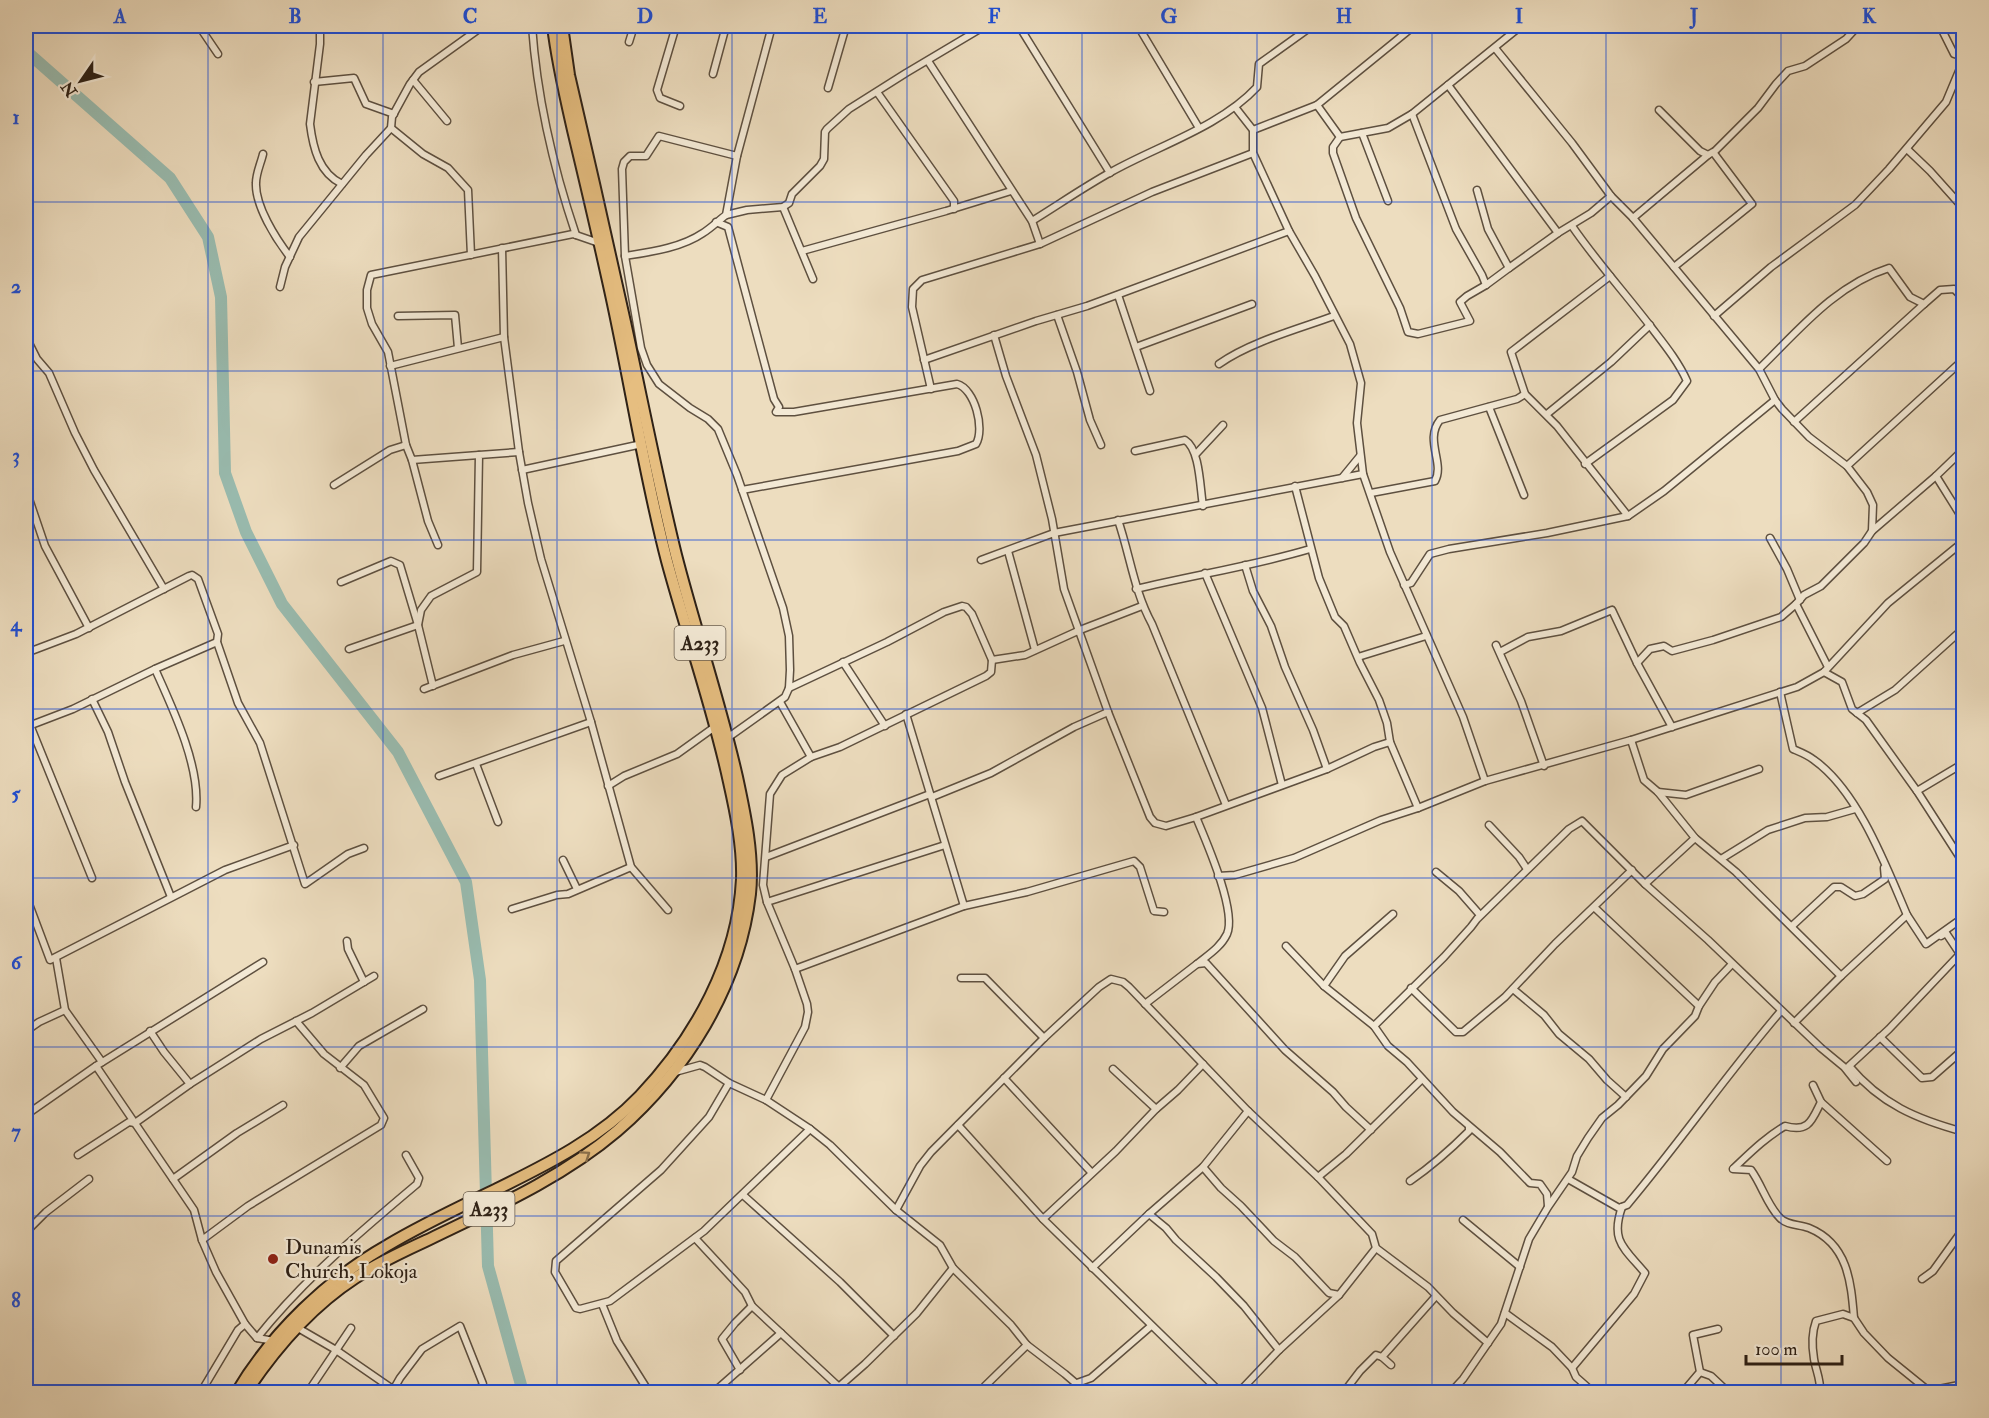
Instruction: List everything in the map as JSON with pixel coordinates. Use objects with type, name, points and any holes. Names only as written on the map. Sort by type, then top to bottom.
[{"type":"highway","name":"A233","points":[[237,1392],[275,1341],[308,1305],[351,1270],[384,1247],[529,1174],[573,1149],[626,1111],[660,1076],[677,1053],[710,998],[734,929],[742,875],[735,806],[724,740],[716,726],[667,560],[642,444],[611,276],[600,244],[561,76],[553,26]]},
{"type":"highway","name":"A233","points":[[249,1388],[313,1312],[355,1278],[559,1173],[598,1147],[632,1117],[675,1072],[713,1010],[731,970],[743,932],[750,893],[750,852],[744,813],[676,556],[611,276],[569,75],[562,26]]},
{"type":"street","points":[[202,26],[201,29],[218,54]]},
{"type":"street","points":[[320,26],[310,124],[314,152],[333,180],[342,184]]},
{"type":"street","points":[[280,287],[285,267],[299,237],[391,128],[394,114],[419,72],[483,26]]},
{"type":"street","points":[[532,26],[537,76],[553,159],[576,235]]},
{"type":"street","points":[[630,42],[634,26]]},
{"type":"street","points":[[676,26],[657,90],[660,98],[680,106]]},
{"type":"street","points":[[713,74],[726,26]]},
{"type":"street","points":[[726,215],[736,156],[772,26]]},
{"type":"street","points":[[828,88],[846,26]]},
{"type":"street","points":[[954,26],[973,32]]},
{"type":"street","points":[[625,256],[675,245],[702,234],[726,215],[747,210],[783,207],[789,203],[792,194],[800,184],[820,166],[825,154],[827,129],[849,110],[985,26]]},
{"type":"street","points":[[1019,26],[1110,173]]},
{"type":"street","points":[[1138,26],[1198,128]]},
{"type":"street","points":[[1032,221],[1110,173],[1235,107],[1257,87],[1259,64],[1312,26]]},
{"type":"street","points":[[1253,130],[1317,105],[1414,26]]},
{"type":"street","points":[[1521,26],[1412,114],[1388,128],[1340,137],[1333,147],[1333,153],[1356,218],[1400,308],[1408,332],[1418,334],[1470,321],[1460,302],[1558,233],[1572,226],[1611,196]]},
{"type":"street","points":[[1714,151],[1758,108],[1788,72],[1805,66],[1846,39],[1858,26]]},
{"type":"street","points":[[1714,316],[1771,267],[1855,205],[1907,149],[1946,102],[1964,58],[1954,54],[1940,26]]},
{"type":"street","points":[[1495,48],[1572,143],[1611,196],[1633,218],[1759,369],[1775,400],[1809,437],[1847,466],[1867,492],[1873,505],[1872,531]]},
{"type":"street","points":[[928,61],[1032,221],[1040,244]]},
{"type":"street","points":[[314,82],[354,78],[366,104],[394,114]]},
{"type":"street","points":[[413,80],[447,121]]},
{"type":"street","points":[[1448,85],[1558,233]]},
{"type":"street","points":[[877,92],[954,201],[954,209]]},
{"type":"street","points":[[1317,105],[1340,137]]},
{"type":"street","points":[[1235,107],[1253,130],[1253,153],[1290,231],[1316,276],[1350,344],[1361,383],[1358,423],[1363,474],[1387,543],[1462,717],[1485,781]]},
{"type":"street","points":[[1659,110],[1700,151],[1708,155]]},
{"type":"street","points":[[1412,114],[1456,229],[1486,285]]},
{"type":"street","points":[[391,128],[423,154],[448,168],[468,190],[471,255]]},
{"type":"street","points":[[1362,133],[1388,201]]},
{"type":"street","points":[[724,740],[785,697],[789,687],[789,636],[783,608],[718,429],[708,419],[658,384],[646,365],[625,256],[622,169],[626,158],[646,156],[658,136],[736,156]]},
{"type":"street","points":[[1907,149],[1964,209]]},
{"type":"street","points":[[1633,218],[1713,152],[1752,204],[1674,267]]},
{"type":"street","points":[[931,389],[912,307],[912,295],[921,280],[1040,244],[1152,192],[1253,153]]},
{"type":"street","points":[[263,154],[255,183],[257,193],[261,207],[278,242],[290,256]]},
{"type":"street","points":[[802,251],[954,209],[1011,190]]},
{"type":"street","points":[[1477,190],[1488,229],[1509,268]]},
{"type":"street","points":[[783,207],[813,279]]},
{"type":"street","points":[[716,222],[728,227],[774,399],[779,407],[776,412],[794,412],[957,384],[971,394],[981,431],[976,444],[958,451],[742,490]]},
{"type":"street","points":[[1572,226],[1592,255],[1650,325],[1681,368],[1687,381],[1673,400],[1585,464]]},
{"type":"street","points":[[924,360],[1118,295],[1290,231]]},
{"type":"street","points":[[438,545],[428,521],[406,445],[388,352],[372,324],[367,308],[367,290],[371,275],[549,238],[576,235],[600,244]]},
{"type":"street","points":[[502,248],[504,337],[519,452],[541,560],[564,641],[591,722],[631,867],[668,910]]},
{"type":"street","points":[[1759,369],[1830,300],[1872,274],[1889,268],[1910,297],[1924,304]]},
{"type":"street","points":[[1610,276],[1512,352],[1525,394],[1547,414],[1628,516]]},
{"type":"street","points":[[1794,422],[1940,290],[1954,289],[1964,299]]},
{"type":"street","points":[[1118,295],[1150,391]]},
{"type":"street","points":[[1136,347],[1252,304]]},
{"type":"street","points":[[398,316],[453,314],[458,348]]},
{"type":"street","points":[[1057,315],[1077,372],[1090,420],[1101,445]]},
{"type":"street","points":[[1219,364],[1228,357],[1280,335],[1334,316]]},
{"type":"street","points":[[1547,414],[1611,362],[1650,325]]},
{"type":"street","points":[[993,335],[1036,455],[1064,589],[1108,712],[1150,817],[1155,823],[1166,826],[1196,817],[1327,770],[1374,747],[1390,742]]},
{"type":"street","points":[[26,337],[37,359],[49,373],[94,471],[164,589]]},
{"type":"street","points":[[390,366],[504,337]]},
{"type":"street","points":[[1847,466],[1964,359]]},
{"type":"street","points":[[1371,493],[1435,481],[1438,475],[1433,440],[1436,425],[1446,418],[1517,399],[1525,394]]},
{"type":"street","points":[[1404,585],[1411,583],[1430,554],[1628,516],[1664,491],[1775,400]]},
{"type":"street","points":[[1489,407],[1524,495]]},
{"type":"street","points":[[1196,454],[1222,425]]},
{"type":"street","points":[[1135,451],[1185,440],[1191,444],[1196,454],[1203,506]]},
{"type":"street","points":[[522,470],[642,444]]},
{"type":"street","points":[[334,485],[390,450],[406,445]]},
{"type":"street","points":[[1637,663],[1650,649],[1664,646],[1672,651],[1781,617],[1804,595],[1821,586],[1854,554],[1872,531],[1964,449]]},
{"type":"street","points":[[412,460],[519,452]]},
{"type":"street","points":[[418,625],[421,610],[430,596],[477,572],[479,455]]},
{"type":"street","points":[[1341,478],[1360,456]]},
{"type":"street","points":[[981,560],[1054,533],[1363,474]]},
{"type":"street","points":[[1936,476],[1964,521]]},
{"type":"street","points":[[1295,486],[1319,578],[1335,617],[1344,626],[1379,700],[1387,723],[1390,742],[1418,808]]},
{"type":"street","points":[[26,490],[45,546],[89,627]]},
{"type":"street","points":[[1118,520],[1142,606],[1152,624],[1227,805]]},
{"type":"street","points":[[1770,538],[1787,569],[1826,670],[1842,682],[1852,709],[1866,720],[1917,791],[1964,864]]},
{"type":"street","points":[[1218,876],[1235,874],[1294,858],[1382,820],[1485,781],[1631,740],[1797,687],[1826,670],[1887,603],[1964,541]]},
{"type":"street","points":[[1136,589],[1275,560],[1310,549]]},
{"type":"street","points":[[1008,551],[1035,650]]},
{"type":"street","points":[[341,582],[391,561],[399,565],[418,625],[433,686]]},
{"type":"street","points":[[1245,565],[1253,591],[1271,626],[1285,667],[1313,730],[1327,770]]},
{"type":"street","points":[[1205,573],[1262,708],[1282,785]]},
{"type":"street","points":[[26,653],[76,634],[192,575],[198,579],[218,634],[217,642],[238,703],[260,743],[305,884],[348,854],[364,848]]},
{"type":"street","points":[[766,1100],[807,1019],[807,1004],[767,902],[763,885],[770,794],[774,786],[782,775],[811,757],[840,747],[986,676],[991,672],[992,660],[972,614],[962,606],[944,612],[789,687]]},
{"type":"street","points":[[992,660],[1025,655],[1080,630],[1142,606]]},
{"type":"street","points":[[1500,652],[1528,637],[1561,631],[1612,610],[1637,663],[1672,727]]},
{"type":"street","points":[[349,649],[418,625]]},
{"type":"street","points":[[1857,713],[1895,690],[1964,628]]},
{"type":"street","points":[[1358,657],[1426,636]]},
{"type":"street","points":[[424,690],[513,655],[564,641]]},
{"type":"street","points":[[92,878],[28,726],[73,710],[155,669],[217,642]]},
{"type":"street","points":[[1496,645],[1521,701],[1544,766]]},
{"type":"street","points":[[843,662],[885,726]]},
{"type":"street","points":[[155,669],[178,720],[187,747],[197,793],[196,807]]},
{"type":"street","points":[[1780,692],[1793,749],[1813,759],[1844,791],[1875,842],[1907,915],[1926,944]]},
{"type":"street","points":[[92,699],[108,732],[125,782],[171,897]]},
{"type":"street","points":[[780,702],[811,757]]},
{"type":"street","points":[[766,857],[991,774],[1074,727],[1108,712]]},
{"type":"street","points":[[906,714],[964,906]]},
{"type":"street","points":[[439,776],[591,722]]},
{"type":"street","points":[[608,786],[624,776],[677,754],[716,726]]},
{"type":"street","points":[[1631,740],[1644,780],[1658,792],[1695,838],[1721,859],[1792,926],[1841,976]]},
{"type":"street","points":[[1917,791],[1964,763]]},
{"type":"street","points":[[476,764],[498,822]]},
{"type":"street","points":[[1658,792],[1686,795],[1759,768]]},
{"type":"street","points":[[1721,859],[1768,830],[1805,818],[1827,817],[1855,809]]},
{"type":"street","points":[[1145,1004],[1220,945],[1230,922],[1218,876],[1196,817]]},
{"type":"street","points":[[1374,1026],[1408,994],[1411,988],[1480,915],[1569,829],[1582,821],[1794,1023],[1844,1067],[1856,1082]]},
{"type":"street","points":[[1489,825],[1527,869]]},
{"type":"street","points":[[1646,884],[1695,838]]},
{"type":"street","points":[[1792,926],[1834,887],[1841,887],[1855,896],[1863,894],[1885,879],[1884,867],[1875,842]]},
{"type":"street","points":[[26,896],[50,960],[225,870],[294,844]]},
{"type":"street","points":[[767,902],[945,845]]},
{"type":"street","points":[[563,860],[577,890]]},
{"type":"street","points":[[795,969],[964,906],[1027,892],[1134,861],[1140,867],[1154,911],[1164,912]]},
{"type":"street","points":[[512,909],[577,890],[631,867]]},
{"type":"street","points":[[1411,988],[1456,1032],[1463,1032],[1513,989],[1632,870]]},
{"type":"street","points":[[1436,872],[1459,891],[1480,915]]},
{"type":"street","points":[[1594,907],[1699,1006]]},
{"type":"street","points":[[1324,986],[1346,956],[1393,914]]},
{"type":"street","points":[[1794,1023],[1907,915]]},
{"type":"street","points":[[1926,944],[1964,917]]},
{"type":"street","points":[[1926,944],[1946,933],[1960,954],[1849,1066],[1865,1085],[1899,1109],[1964,1132]]},
{"type":"street","points":[[347,942],[348,949],[364,982]]},
{"type":"street","points":[[1286,946],[1324,986],[1374,1026],[1388,1046],[1469,1127],[1500,1152],[1530,1183],[1540,1184],[1547,1194],[1548,1207]]},
{"type":"street","points":[[56,958],[65,1010],[135,1123],[194,1210],[202,1240],[216,1272],[245,1324],[257,1338],[275,1341]]},
{"type":"street","points":[[26,1115],[150,1031],[263,962]]},
{"type":"street","points":[[1197,964],[1206,963],[1285,1050],[1334,1092],[1346,1107],[1371,1130]]},
{"type":"street","points":[[1451,1392],[1502,1324],[1529,1239],[1568,1179],[1577,1156],[1588,1138],[1602,1118],[1646,1076],[1664,1049],[1695,1016],[1715,982],[1732,964]]},
{"type":"street","points":[[78,1155],[129,1122],[135,1123],[190,1084],[261,1039],[374,976]]},
{"type":"street","points":[[961,978],[985,978],[1044,1038]]},
{"type":"street","points":[[896,1210],[920,1166],[958,1125],[1044,1038],[1099,987],[1111,979],[1123,982],[1248,1111],[1318,1177],[1372,1234],[1376,1248],[1419,1279],[1488,1343]]},
{"type":"street","points":[[1513,989],[1544,1015],[1559,1034],[1589,1059],[1607,1080],[1626,1096]]},
{"type":"street","points":[[340,1068],[359,1046],[423,1009]]},
{"type":"street","points":[[26,1032],[39,1022],[65,1010]]},
{"type":"street","points":[[1572,1368],[1634,1294],[1645,1273],[1620,1244],[1616,1232],[1622,1208],[1627,1205],[1683,1137],[1742,1057],[1782,1011]]},
{"type":"street","points":[[202,1240],[248,1206],[381,1125],[384,1118],[364,1085],[319,1049],[296,1021]]},
{"type":"street","points":[[150,1031],[190,1084]]},
{"type":"street","points":[[1880,1037],[1922,1078],[1932,1077],[1964,1049]]},
{"type":"street","points":[[1043,1219],[1116,1151],[1203,1064]]},
{"type":"street","points":[[675,1072],[700,1065],[729,1083],[766,1100],[810,1129],[830,1145],[896,1210],[939,1245],[953,1268],[1011,1325],[1027,1346],[1086,1392]]},
{"type":"street","points":[[1113,1069],[1156,1109]]},
{"type":"street","points":[[1004,1078],[1091,1172]]},
{"type":"street","points":[[1318,1177],[1346,1154],[1422,1079]]},
{"type":"street","points":[[729,1083],[709,1117],[661,1170],[556,1261],[555,1272],[576,1308],[610,1301],[694,1238],[743,1195],[810,1129]]},
{"type":"street","points":[[1813,1085],[1821,1102],[1887,1161]]},
{"type":"street","points":[[1821,1102],[1811,1121],[1803,1128],[1785,1126],[1762,1142],[1733,1169],[1751,1170],[1780,1218],[1792,1225],[1816,1231],[1829,1241],[1844,1261],[1851,1282],[1854,1317],[1864,1333],[1888,1358],[1930,1392],[1964,1384]]},
{"type":"street","points":[[173,1179],[237,1133],[283,1105]]},
{"type":"street","points":[[1092,1268],[1203,1167],[1248,1111]]},
{"type":"street","points":[[958,1125],[1043,1219],[1220,1392]]},
{"type":"street","points":[[1410,1181],[1431,1167],[1460,1141],[1469,1131],[1469,1127]]},
{"type":"street","points":[[257,1338],[303,1284],[417,1184],[419,1178],[406,1155]]},
{"type":"street","points":[[1203,1167],[1221,1188],[1274,1240],[1295,1257],[1329,1293],[1339,1295]]},
{"type":"street","points":[[26,1232],[46,1212],[89,1179]]},
{"type":"street","points":[[1568,1179],[1622,1208]]},
{"type":"street","points":[[1543,1190],[1560,1189]]},
{"type":"street","points":[[743,1195],[840,1282],[894,1336]]},
{"type":"street","points":[[1149,1214],[1166,1227],[1176,1240],[1244,1306],[1279,1350]]},
{"type":"street","points":[[1463,1220],[1520,1267]]},
{"type":"street","points":[[1922,1279],[1933,1271],[1964,1228]]},
{"type":"street","points":[[694,1238],[745,1292],[752,1306],[839,1387]]},
{"type":"street","points":[[1239,1392],[1279,1350],[1339,1295],[1376,1248]]},
{"type":"street","points":[[833,1392],[917,1313],[953,1268]]},
{"type":"street","points":[[1329,1293],[1329,1305]]},
{"type":"street","points":[[1382,1357],[1436,1296]]},
{"type":"street","points":[[602,1304],[617,1341],[649,1392]]},
{"type":"street","points":[[740,1370],[722,1339],[752,1306]]},
{"type":"street","points":[[1505,1313],[1552,1347],[1572,1368],[1576,1377],[1593,1392]]},
{"type":"street","points":[[1820,1392],[1821,1382],[1814,1358],[1813,1331],[1816,1321],[1843,1314],[1854,1317]]},
{"type":"street","points":[[201,1392],[238,1330],[245,1324]]},
{"type":"street","points":[[298,1328],[336,1350],[393,1391],[422,1349],[460,1326],[483,1384],[477,1392]]},
{"type":"street","points":[[1077,1383],[1092,1378],[1151,1326]]},
{"type":"street","points":[[308,1392],[351,1328]]},
{"type":"street","points":[[1700,1372],[1693,1335],[1718,1329]]},
{"type":"street","points":[[714,1392],[781,1333]]},
{"type":"street","points":[[976,1392],[984,1389],[1027,1346]]},
{"type":"street","points":[[1344,1392],[1376,1355],[1391,1365]]},
{"type":"street","points":[[1683,1392],[1700,1372]]},
{"type":"street","points":[[1700,1372],[1711,1376],[1728,1392]]},
{"type":"street","points":[[249,1388],[264,1392]]},
{"type":"waterway","points":[[26,51],[170,178],[208,237],[221,297],[225,473],[246,532],[282,604],[398,752],[466,882],[480,980],[488,1266],[523,1392]]},
{"type":"place","name":"Dunamis Church, Lokoja","points":[[273,1259]]}]
